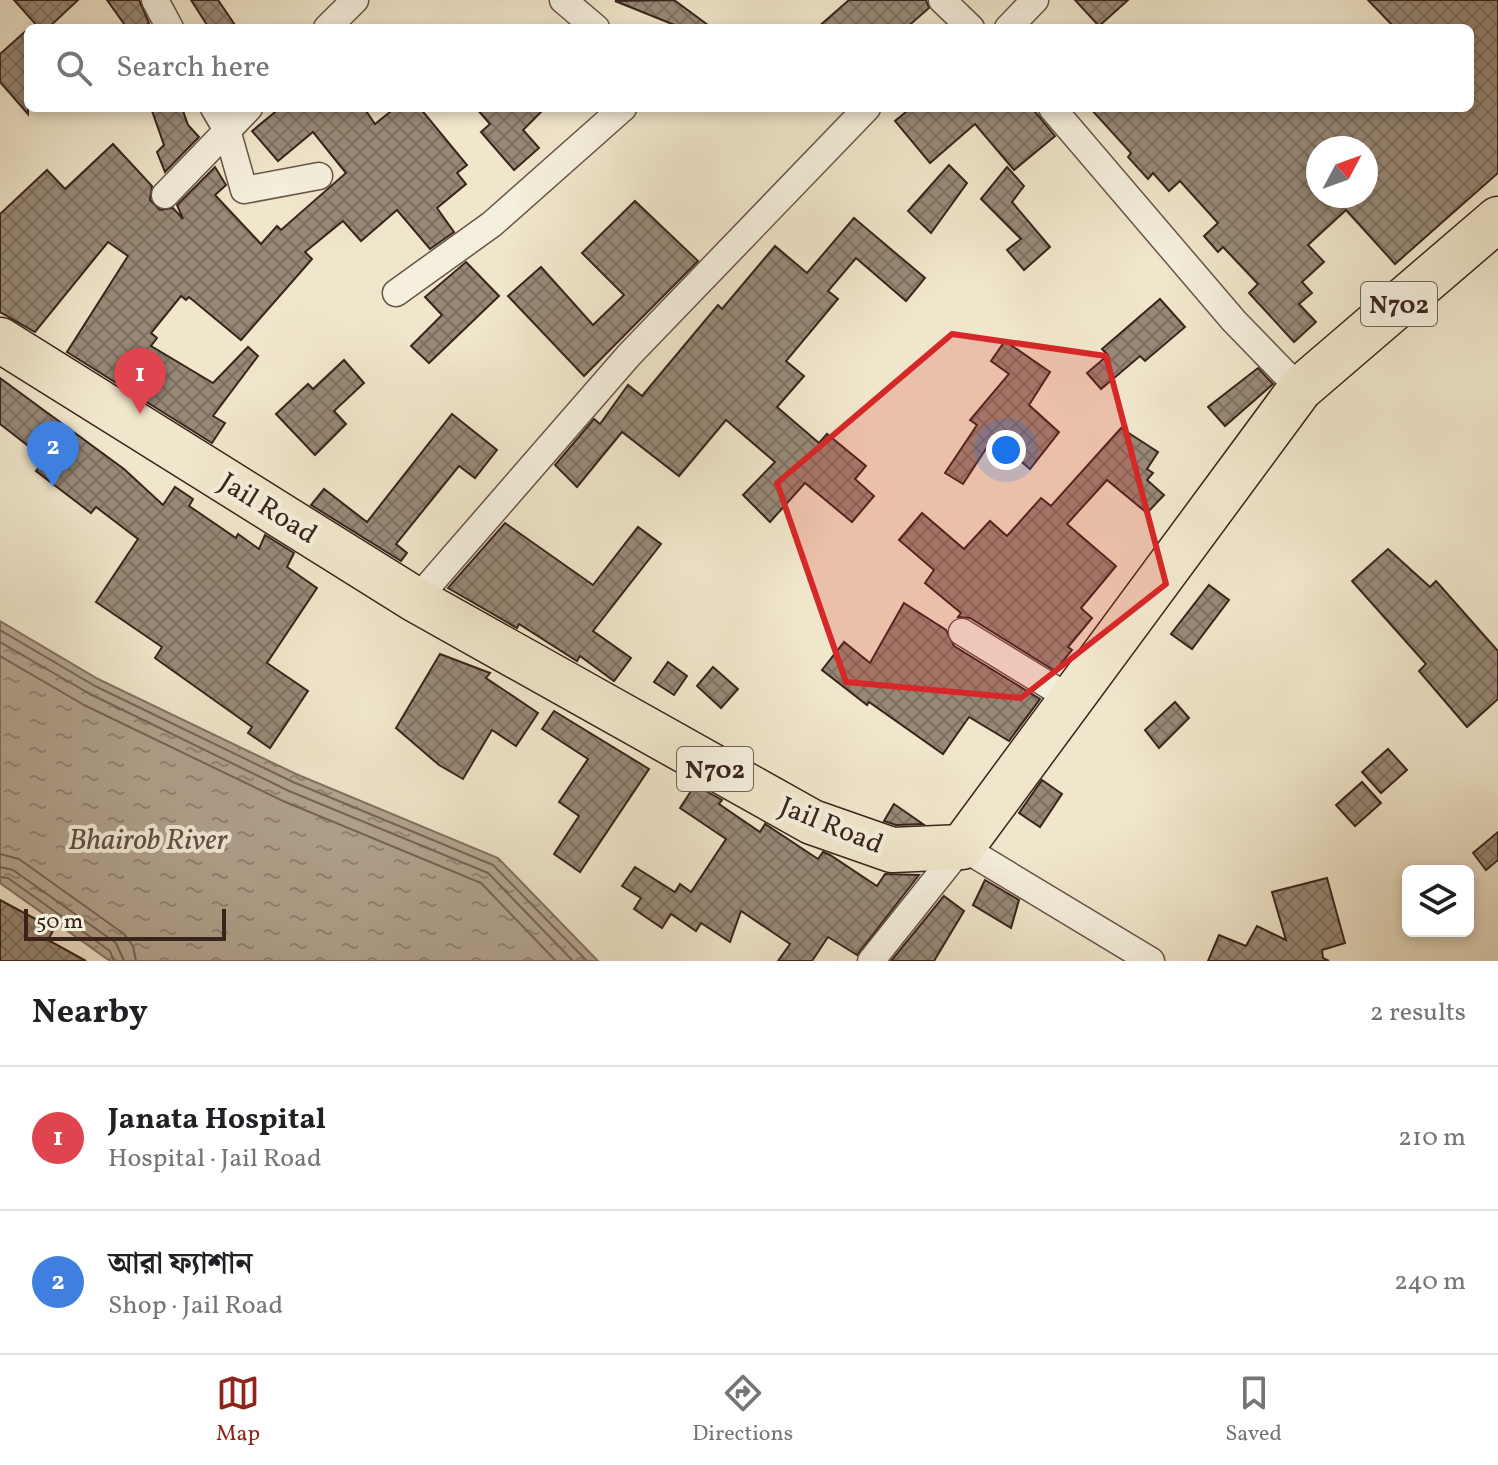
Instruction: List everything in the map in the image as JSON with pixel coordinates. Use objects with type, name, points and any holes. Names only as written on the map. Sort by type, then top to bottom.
[{"type":"highway","name":"N702","points":[[962,847],[1300,389],[1498,219]]},
{"type":"highway","name":"Jail Road","points":[[0,340],[416,600],[812,822],[892,850],[962,847]]},
{"type":"street","points":[[155,0],[168,24]]},
{"type":"street","points":[[331,24],[355,0]]},
{"type":"street","points":[[563,0],[591,24]]},
{"type":"street","points":[[1012,24],[1035,0]]},
{"type":"street","points":[[396,293],[492,224],[618,112]]},
{"type":"street","points":[[416,600],[629,355],[863,112]]},
{"type":"street","points":[[1055,112],[1234,321],[1300,389]]},
{"type":"street","points":[[221,119],[244,190],[319,176]]},
{"type":"street","points":[[165,195],[221,119]]},
{"type":"street","points":[[962,632],[1071,699]]},
{"type":"street","points":[[871,961],[962,847],[1151,961]]},
{"type":"highlighted area","points":[[952,334],[1106,356],[1166,584],[1021,698],[846,682],[777,483]]},
{"type":"water","name":"Bhairob River","points":[[0,621],[98,679],[296,774],[498,858],[598,961],[110,961],[0,883]]},
{"type":"building","points":[[14,0],[78,0],[52,24],[35,24]]},
{"type":"building","points":[[107,0],[139,0],[149,23],[124,24]]},
{"type":"building","points":[[191,0],[218,0],[234,24],[206,24]]},
{"type":"building","points":[[674,0],[707,24],[672,24],[615,1]]},
{"type":"building","points":[[849,0],[926,0],[929,8],[911,24],[822,24]]},
{"type":"building","points":[[1075,0],[1128,0],[1101,24],[1097,24]]},
{"type":"building","points":[[1368,0],[1498,0],[1498,173],[1395,264],[1346,210],[1308,245],[1324,262],[1302,282],[1312,293],[1299,304],[1316,322],[1294,342],[1249,293],[1258,284],[1223,247],[1218,252],[1204,236],[1218,223],[1180,181],[1169,191],[1153,173],[1148,179],[1128,157],[1131,153],[1094,112],[1474,112],[1474,24],[1391,24]]},
{"type":"building","points":[[24,33],[24,109],[0,82],[0,54]]},
{"type":"building","points":[[152,112],[183,112],[188,125],[199,137],[165,172],[157,152],[164,145]]},
{"type":"building","points":[[275,112],[367,112],[375,124],[390,112],[423,112],[467,165],[457,173],[466,184],[437,208],[454,232],[430,249],[397,210],[361,241],[343,221],[305,252],[312,259],[241,340],[189,297],[186,300],[181,296],[151,333],[157,338],[151,346],[213,383],[248,347],[258,356],[213,416],[225,423],[212,443],[67,352],[128,256],[108,242],[35,332],[0,312],[0,214],[47,170],[65,189],[113,144],[152,186],[150,200],[160,210],[173,208],[183,219],[177,205],[215,167],[226,185],[215,195],[261,244],[277,226],[281,230],[346,173],[313,132],[278,161],[252,131]]},
{"type":"building","points":[[480,112],[541,112],[523,130],[539,148],[514,170],[481,132],[490,124]]},
{"type":"building","points":[[906,112],[1035,112],[1055,136],[1014,170],[975,124],[930,163],[895,121]]},
{"type":"building","points":[[949,165],[967,183],[931,233],[908,211]]},
{"type":"building","points":[[1007,167],[1024,186],[1012,202],[1050,247],[1024,270],[1007,250],[1021,239],[981,199]]},
{"type":"building","points":[[635,201],[698,261],[584,376],[508,296],[541,267],[593,325],[624,295],[582,253]]},
{"type":"building","points":[[854,218],[925,278],[906,301],[856,258],[828,291],[838,299],[786,361],[804,376],[777,407],[819,443],[827,434],[866,466],[855,479],[874,496],[852,522],[805,483],[770,522],[743,495],[775,462],[726,420],[679,476],[622,432],[577,487],[555,465],[594,419],[600,424],[628,385],[642,396],[718,305],[722,309],[775,246],[807,273]]},
{"type":"building","points":[[466,262],[499,296],[429,363],[411,346],[442,315],[425,297]]},
{"type":"building","points":[[1160,299],[1185,327],[1145,361],[1140,356],[1101,389],[1087,373],[1108,355],[1102,349]]},
{"type":"building","points":[[1005,341],[1050,372],[1029,405],[1059,432],[1030,469],[993,438],[963,484],[945,473],[977,425],[970,420],[1009,374],[991,361]]},
{"type":"building","points":[[344,360],[364,383],[334,411],[346,424],[315,455],[276,414],[308,384],[313,389]]},
{"type":"building","points":[[1258,368],[1273,384],[1225,426],[1208,407]]},
{"type":"building","points":[[0,378],[124,469],[163,505],[175,487],[193,499],[189,506],[236,538],[238,534],[259,549],[265,535],[294,553],[287,567],[317,588],[267,663],[308,691],[270,748],[248,733],[252,727],[155,658],[162,647],[96,602],[138,539],[96,507],[91,513],[36,471],[45,459],[0,424]]},
{"type":"building","points":[[452,414],[497,450],[475,478],[459,466],[396,544],[407,553],[401,561],[311,505],[324,489],[367,522]]},
{"type":"building","points":[[1121,428],[1158,452],[1147,469],[1153,473],[1147,480],[1164,495],[1147,513],[1107,480],[1067,524],[1116,566],[1081,608],[1092,618],[1068,647],[1072,650],[1055,671],[970,618],[958,617],[961,613],[925,583],[934,570],[899,540],[922,513],[964,549],[990,521],[1007,536],[1041,498],[1051,506]]},
{"type":"building","points":[[505,523],[593,585],[638,527],[661,544],[593,631],[631,658],[614,681],[580,656],[577,661],[519,624],[517,628],[448,588]]},
{"type":"building","points":[[1388,549],[1430,587],[1436,581],[1498,651],[1498,699],[1467,727],[1419,671],[1426,664],[1352,581]]},
{"type":"building","points":[[1209,585],[1229,600],[1192,649],[1171,634]]},
{"type":"building","points":[[904,603],[946,630],[954,646],[1040,699],[1009,741],[969,717],[943,754],[869,702],[867,705],[822,670],[844,642],[870,663]]},
{"type":"building","points":[[440,654],[490,673],[486,678],[538,713],[516,746],[492,730],[463,779],[439,765],[396,728]]},
{"type":"building","points":[[668,662],[687,676],[674,695],[654,682]]},
{"type":"building","points":[[713,667],[738,689],[721,708],[697,686]]},
{"type":"building","points":[[1175,702],[1189,718],[1159,748],[1145,730]]},
{"type":"building","points":[[554,711],[649,769],[580,872],[554,854],[579,816],[559,802],[588,759],[542,729]]},
{"type":"building","points":[[1388,749],[1407,770],[1381,793],[1362,772]]},
{"type":"building","points":[[1042,780],[1062,794],[1040,827],[1019,813]]},
{"type":"building","points":[[1362,782],[1381,803],[1355,826],[1336,805]]},
{"type":"building","points":[[695,785],[722,800],[719,804],[760,832],[765,824],[818,859],[823,852],[830,855],[877,886],[885,874],[919,875],[857,955],[828,937],[812,961],[778,961],[790,944],[741,911],[730,942],[701,923],[696,931],[671,914],[662,928],[634,909],[641,898],[622,886],[635,867],[675,892],[680,884],[691,892],[726,839],[680,808]]},
{"type":"building","points":[[894,804],[923,824],[896,825],[884,821]]},
{"type":"building","points":[[1498,832],[1498,860],[1486,870],[1473,853]]},
{"type":"building","points":[[1327,878],[1345,943],[1322,950],[1323,958],[1329,961],[1208,961],[1219,935],[1246,946],[1257,926],[1286,940],[1272,892]]},
{"type":"building","points":[[985,880],[1019,900],[1011,928],[973,905]]},
{"type":"building","points":[[944,896],[964,911],[934,961],[891,961]]},
{"type":"building","points":[[0,900],[54,929],[48,940],[86,961],[0,961]]},
{"type":"place","name":"Janata Hospital","points":[[140,414]]},
{"type":"place","name":"আরা ফ্যাশান","points":[[53,487]]}]
